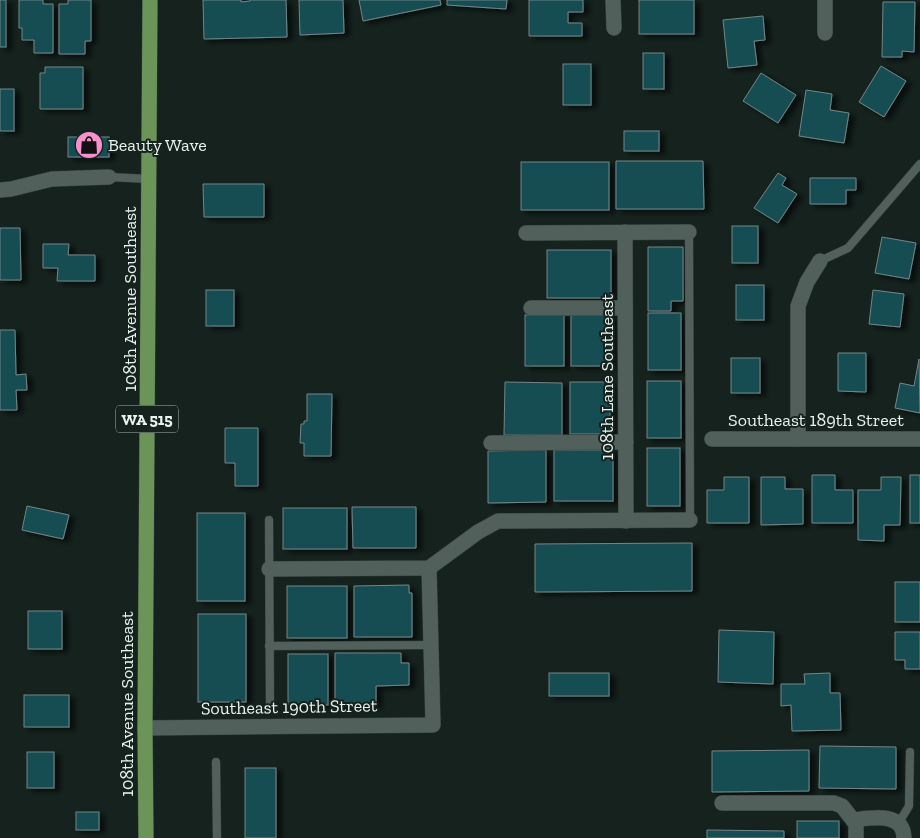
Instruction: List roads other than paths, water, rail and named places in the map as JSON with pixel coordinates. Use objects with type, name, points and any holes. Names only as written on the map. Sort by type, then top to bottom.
[{"type":"main road","name":"108th Avenue Southeast","points":[[146,838],[145,728],[150,0]]},
{"type":"street","points":[[613,0],[614,28]]},
{"type":"street","points":[[824,33],[825,0]]},
{"type":"street","points":[[0,190],[52,179],[109,177]]},
{"type":"street","name":"108th Lane Southeast","points":[[625,232],[626,521]]},
{"type":"street","points":[[526,233],[689,232]]},
{"type":"street","points":[[798,439],[798,306],[807,282],[820,261]]},
{"type":"street","points":[[531,308],[625,308]]},
{"type":"street","name":"Southeast 189th Street","points":[[712,440],[920,439]]},
{"type":"street","points":[[491,442],[626,442]]},
{"type":"street","points":[[269,569],[429,568],[478,532],[498,521],[690,520]]},
{"type":"street","points":[[429,568],[431,645]]},
{"type":"street","name":"Southeast 190th Street","points":[[145,728],[433,725],[431,645]]},
{"type":"street","points":[[722,803],[834,803],[842,806],[856,824],[856,838]]},
{"type":"street","points":[[853,820],[891,819],[904,830],[904,838]]},
{"type":"lane","points":[[820,261],[848,248],[920,164]]},
{"type":"lane","points":[[109,177],[149,179]]},
{"type":"lane","points":[[689,232],[690,520]]},
{"type":"lane","points":[[269,520],[270,708]]},
{"type":"lane","points":[[269,646],[431,645]]},
{"type":"lane","points":[[898,824],[909,806],[910,752]]},
{"type":"lane","points":[[216,762],[218,838]]},
{"type":"place","name":"Beauty Wave","points":[[89,145]]}]
